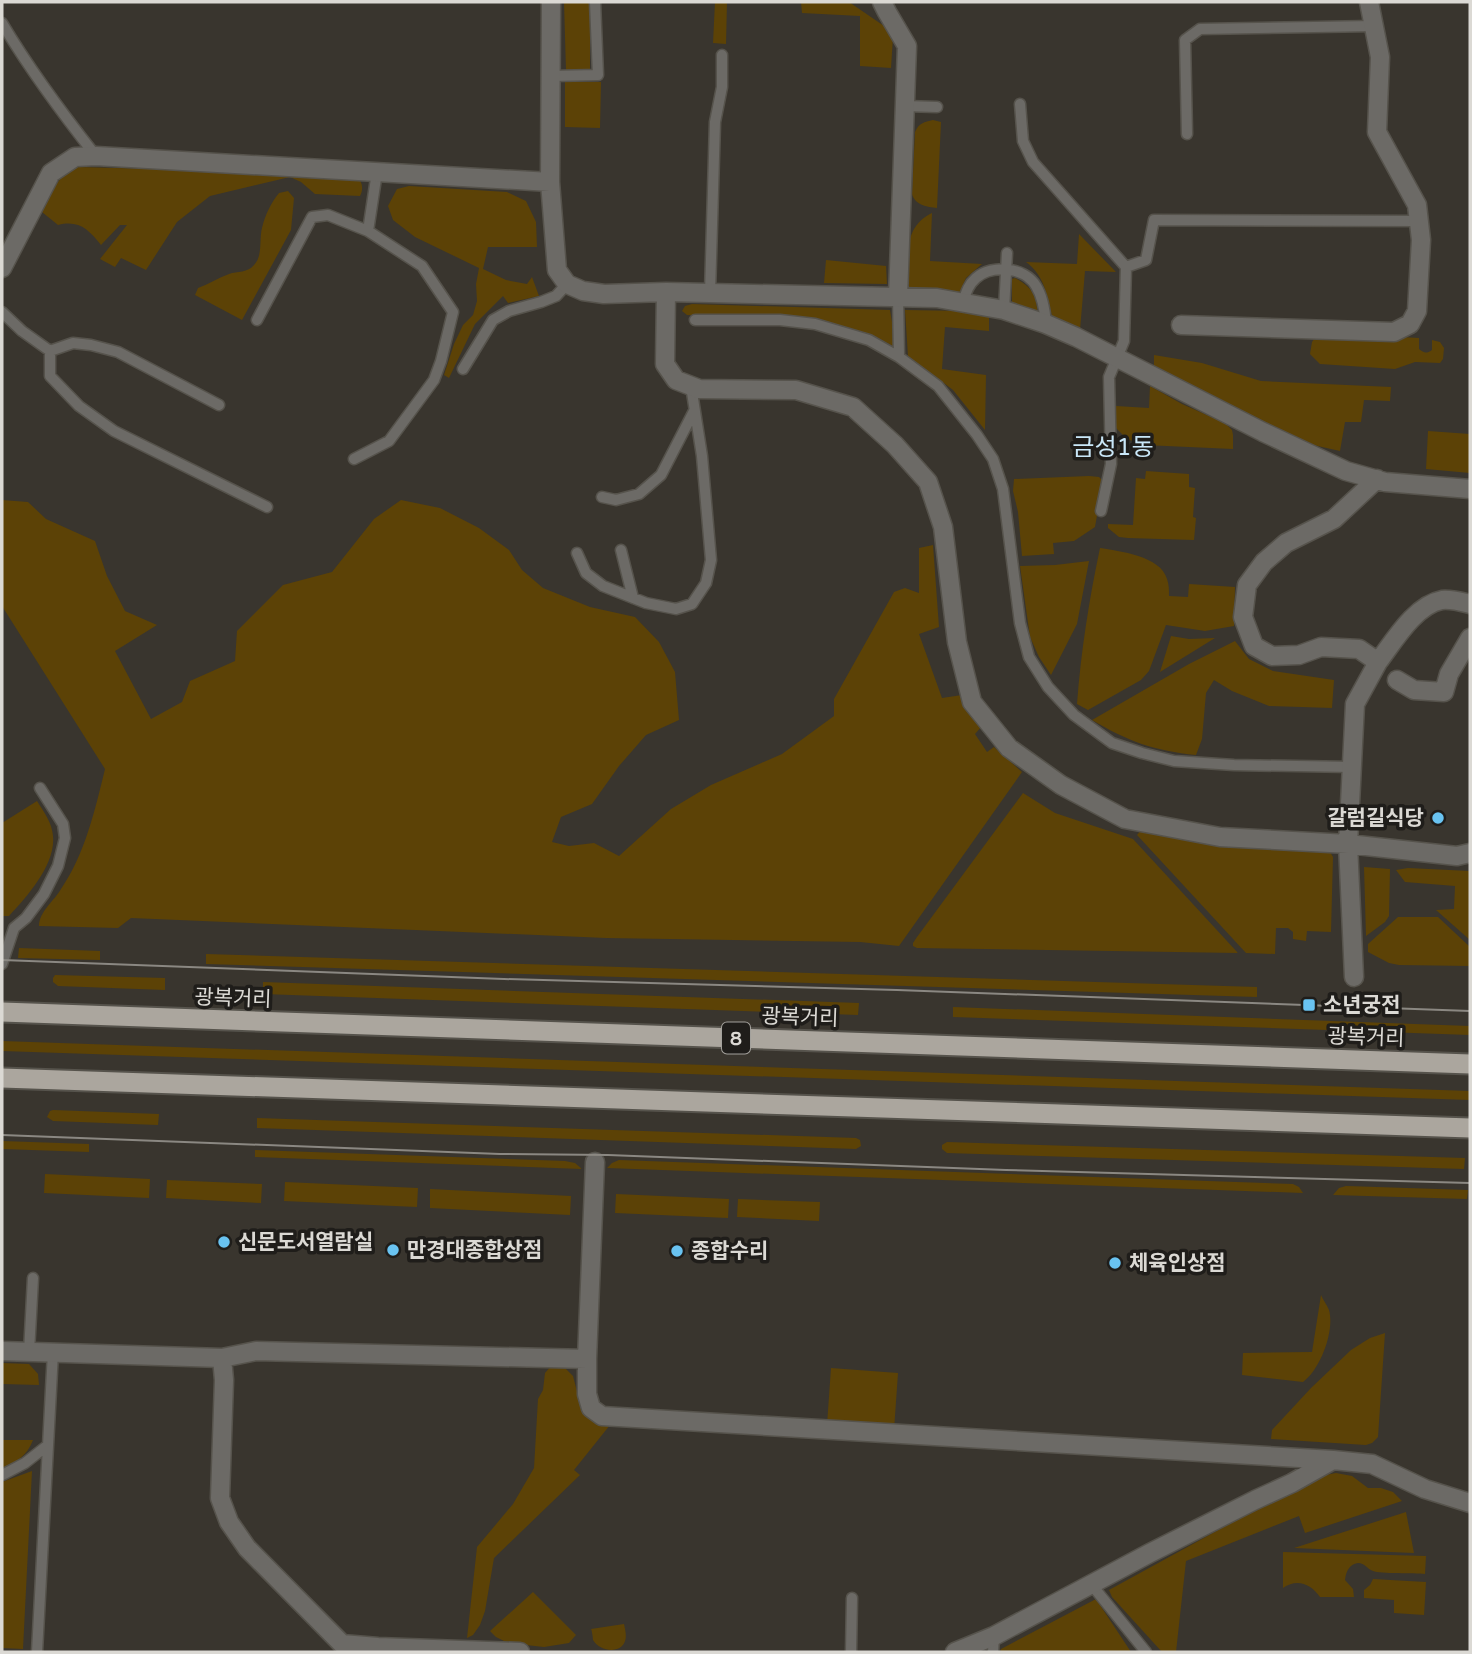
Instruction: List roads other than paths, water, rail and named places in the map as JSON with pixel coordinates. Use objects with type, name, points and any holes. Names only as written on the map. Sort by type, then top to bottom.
[{"type":"highway","name":"광복거리","points":[[2,1012],[1470,1064]]},
{"type":"highway","points":[[2,1078],[1470,1128]]},
{"type":"street","points":[[551,2],[551,182],[557,270],[567,284],[583,292],[604,294],[666,292],[937,298],[1004,310],[1046,324],[1346,471],[1385,482],[1470,489]]},
{"type":"street","points":[[1181,325],[1394,332],[1410,324],[1417,311],[1421,240],[1419,220],[1417,205],[1377,132],[1380,57],[1369,2]]},
{"type":"street","points":[[886,5],[907,46],[898,297]]},
{"type":"street","points":[[2,268],[51,173],[75,157],[96,156],[551,182]]},
{"type":"street","points":[[666,292],[665,365],[676,380],[699,389],[796,390],[853,407],[895,445],[928,482],[943,527],[957,642],[972,702],[1009,748],[1061,785],[1125,819],[1220,837],[1348,844],[1457,856],[1470,853]]},
{"type":"street","points":[[1377,480],[1334,519],[1286,543],[1264,562],[1247,585],[1243,617],[1254,646],[1272,656],[1299,655],[1321,647],[1333,647],[1359,649],[1378,662]]},
{"type":"street","points":[[1354,977],[1348,844],[1355,704],[1378,662],[1413,617],[1428,604],[1445,599],[1470,604]]},
{"type":"street","points":[[1397,680],[1414,690],[1444,692],[1449,674],[1470,638]]},
{"type":"street","points":[[595,1162],[587,1394],[591,1408],[603,1416],[1333,1460],[1372,1464],[1425,1489],[1470,1503]]},
{"type":"street","points":[[2,1351],[190,1359],[222,1358],[256,1351],[587,1359]]},
{"type":"street","points":[[222,1358],[224,1380],[220,1498],[229,1522],[247,1548],[338,1648],[520,1652]]},
{"type":"street","points":[[955,1652],[993,1644],[1091,1584],[1333,1460]]},
{"type":"lane","points":[[551,76],[598,75],[595,2]]},
{"type":"lane","points":[[870,2],[886,5]]},
{"type":"lane","points":[[2,23],[55,104],[96,156]]},
{"type":"lane","points":[[1187,134],[1185,40],[1200,29],[1374,26]]},
{"type":"lane","points":[[710,293],[715,122],[722,87],[722,55]]},
{"type":"lane","points":[[1020,104],[1023,141],[1033,162],[1126,267],[1124,341],[1109,377],[1111,464],[1101,511]]},
{"type":"lane","points":[[905,106],[937,107]]},
{"type":"lane","points":[[368,231],[377,172]]},
{"type":"lane","points":[[257,320],[312,217],[328,215],[368,231],[422,266],[453,312],[441,362],[434,380],[390,441],[354,459]]},
{"type":"lane","points":[[1126,267],[1146,260],[1154,220],[1419,220]]},
{"type":"lane","points":[[1004,310],[1007,253]]},
{"type":"lane","points":[[962,303],[973,280],[982,273],[1006,269],[1026,276],[1036,284],[1045,307],[1046,324]]},
{"type":"lane","points":[[463,369],[494,320],[509,311],[556,296],[567,284]]},
{"type":"lane","points":[[898,297],[899,357]]},
{"type":"lane","points":[[2,312],[22,331],[50,351]]},
{"type":"lane","points":[[695,320],[780,320],[815,324],[869,340],[899,357],[937,386],[993,459],[1003,489],[1020,623],[1029,657],[1048,687],[1074,715],[1112,743],[1174,761],[1352,767]]},
{"type":"lane","points":[[50,351],[73,343],[118,352],[219,405]]},
{"type":"lane","points":[[50,351],[50,376],[79,406],[126,437],[267,507]]},
{"type":"lane","points":[[577,553],[586,573],[603,586],[646,603],[677,609],[692,604],[706,583],[711,560],[702,456],[691,386]]},
{"type":"lane","points":[[602,497],[616,500],[639,494],[661,475],[695,411]]},
{"type":"lane","points":[[621,550],[634,598]]},
{"type":"lane","points":[[2,964],[14,928],[38,902],[58,866],[65,838],[63,824],[40,788]]},
{"type":"lane","points":[[29,1352],[33,1278]]},
{"type":"lane","points":[[37,1652],[53,1352]]},
{"type":"lane","points":[[2,1475],[25,1463],[48,1445]]},
{"type":"lane","points":[[1091,1584],[1146,1652]]},
{"type":"lane","points":[[851,1652],[852,1598]]},
{"type":"tram line","points":[[2,960],[1470,1011]]},
{"type":"tram line","points":[[2,1135],[500,1154],[608,1155],[1470,1183]]},
{"type":"place","name":"갈럼길식당","points":[[1438,818]]},
{"type":"place","name":"소년궁전","points":[[1309,1005]]},
{"type":"place","name":"신문도서열람실","points":[[224,1242]]},
{"type":"place","name":"만경대종합상점","points":[[393,1250]]},
{"type":"place","name":"종합수리","points":[[677,1251]]},
{"type":"place","name":"체육인상점","points":[[1115,1263]]},
{"type":"district","name":"금성1동","points":[[1113,447]]}]
